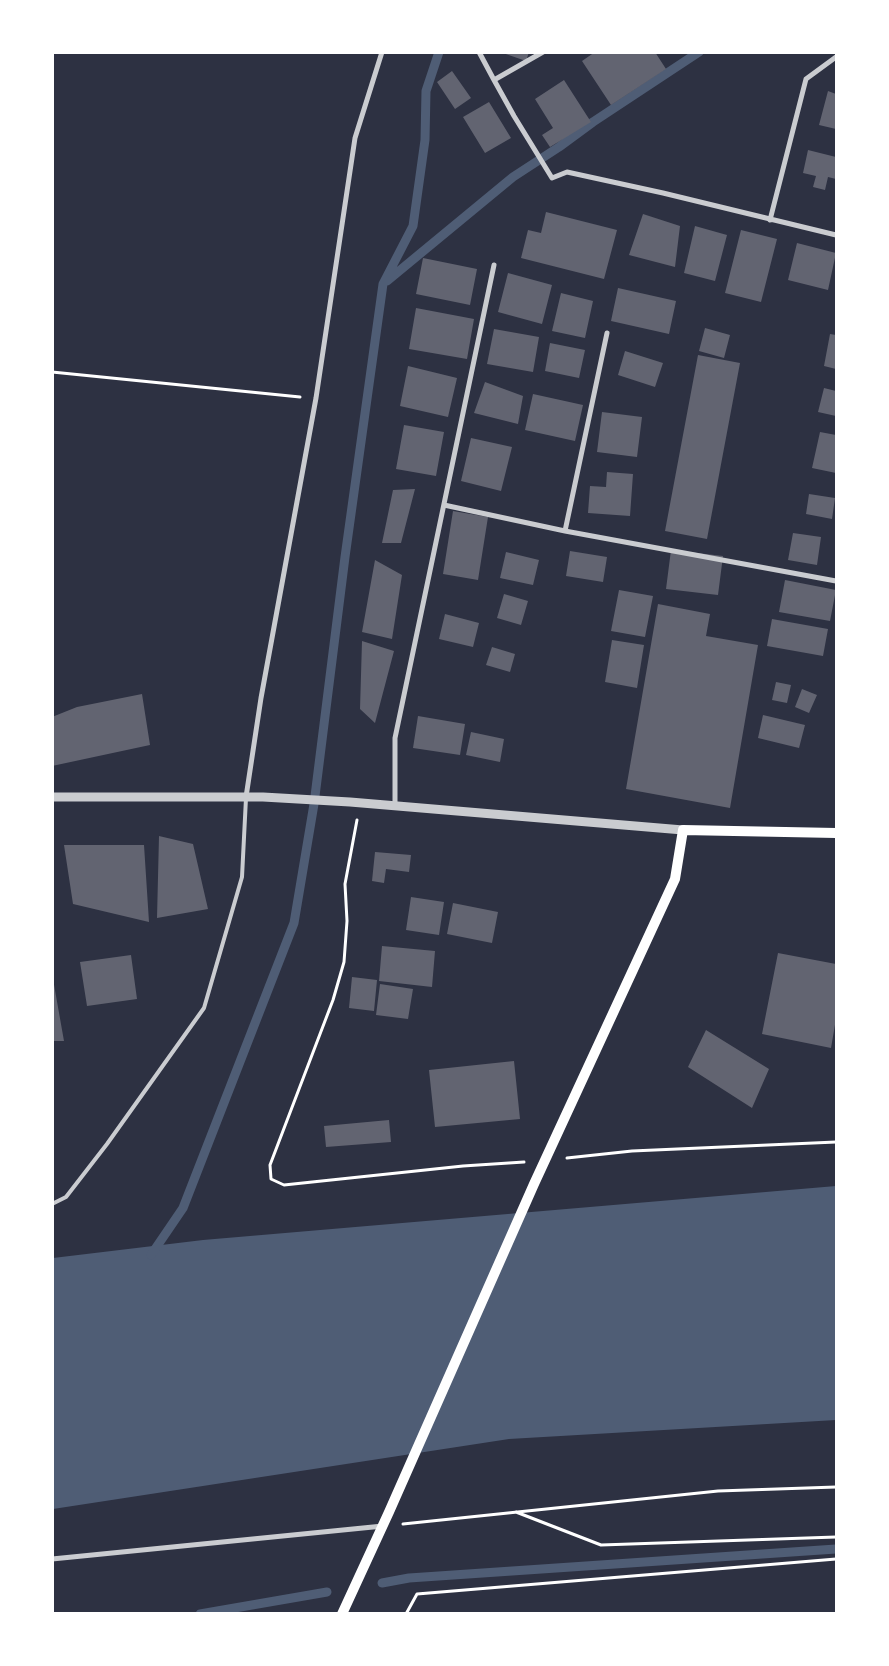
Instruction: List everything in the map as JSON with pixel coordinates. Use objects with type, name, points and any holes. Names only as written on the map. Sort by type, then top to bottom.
[{"type":"main road","points":[[342,1614],[383,1526],[534,1184],[675,879],[683,830],[836,833]]},
{"type":"street","points":[[246,797],[261,698],[316,398],[356,138],[382,52]]},
{"type":"street","points":[[479,52],[514,116],[552,178],[567,172],[836,235]]},
{"type":"street","points":[[494,80],[543,52]]},
{"type":"street","points":[[770,220],[806,79],[836,57]]},
{"type":"street","points":[[395,806],[395,738],[494,265]]},
{"type":"street","points":[[565,531],[607,333]]},
{"type":"street","points":[[444,505],[565,531],[836,581]]},
{"type":"street","points":[[52,797],[263,797],[350,802],[683,830]]},
{"type":"street","points":[[52,1559],[383,1526]]},
{"type":"lane","points":[[52,1204],[66,1196],[107,1144],[204,1008],[242,877],[246,797]]},
{"type":"path","points":[[52,372],[316,398]]},
{"type":"path","points":[[362,803],[355,826],[345,884],[347,921],[344,962],[333,1000],[270,1165],[271,1179],[284,1185],[463,1166],[546,1161],[632,1151],[836,1142]]},
{"type":"path","points":[[383,1526],[718,1491],[836,1487]]},
{"type":"path","points":[[515,1512],[601,1546],[836,1537]]},
{"type":"path","points":[[406,1614],[417,1594],[836,1559]]},
{"type":"water","points":[[836,1186],[836,1420],[509,1439],[53,1509],[53,1258],[203,1240]]},
{"type":"building","points":[[500,52],[529,52],[526,61]]},
{"type":"building","points":[[595,52],[655,52],[666,69],[611,105],[582,61]]},
{"type":"building","points":[[452,71],[471,98],[455,109],[437,82]]},
{"type":"building","points":[[564,80],[591,122],[550,147],[542,135],[553,128],[535,99]]},
{"type":"building","points":[[828,91],[836,94],[836,129],[819,125]]},
{"type":"building","points":[[489,102],[511,138],[485,153],[463,117]]},
{"type":"building","points":[[808,150],[836,157],[836,179],[828,177],[825,190],[813,187],[816,176],[803,173]]},
{"type":"building","points":[[546,212],[617,230],[604,279],[521,258],[528,230],[541,233]]},
{"type":"building","points":[[643,214],[680,226],[675,267],[629,255]]},
{"type":"building","points":[[695,226],[727,235],[715,281],[684,273]]},
{"type":"building","points":[[741,230],[777,239],[761,302],[725,293]]},
{"type":"building","points":[[797,243],[836,253],[828,290],[788,280]]},
{"type":"building","points":[[423,258],[477,269],[470,305],[416,294]]},
{"type":"building","points":[[508,273],[552,285],[542,324],[498,312]]},
{"type":"building","points":[[618,288],[676,301],[669,334],[611,321]]},
{"type":"building","points":[[561,293],[593,301],[585,338],[552,331]]},
{"type":"building","points":[[416,308],[474,319],[467,359],[409,349]]},
{"type":"building","points":[[705,328],[730,335],[724,358],[699,351]]},
{"type":"building","points":[[494,329],[539,337],[533,372],[487,364]]},
{"type":"building","points":[[830,334],[836,335],[836,369],[824,366]]},
{"type":"building","points":[[550,343],[585,350],[579,378],[545,371]]},
{"type":"building","points":[[625,351],[663,363],[655,387],[618,375]]},
{"type":"building","points":[[698,355],[740,363],[707,539],[665,531]]},
{"type":"building","points":[[408,366],[457,378],[448,417],[400,406]]},
{"type":"building","points":[[485,382],[523,396],[518,424],[474,413]]},
{"type":"building","points":[[824,388],[836,391],[836,416],[818,412]]},
{"type":"building","points":[[533,394],[583,405],[575,441],[525,430]]},
{"type":"building","points":[[602,412],[642,417],[637,457],[597,452]]},
{"type":"building","points":[[404,425],[444,432],[436,476],[396,469]]},
{"type":"building","points":[[820,432],[836,435],[836,473],[812,468]]},
{"type":"building","points":[[471,438],[512,447],[501,491],[461,481]]},
{"type":"building","points":[[607,472],[633,474],[630,516],[588,513],[590,486],[606,487]]},
{"type":"building","points":[[415,489],[401,543],[382,543],[393,490]]},
{"type":"building","points":[[809,494],[835,498],[832,519],[806,514]]},
{"type":"building","points":[[453,511],[488,517],[478,580],[443,574]]},
{"type":"building","points":[[793,533],[821,537],[817,565],[788,560]]},
{"type":"building","points":[[671,550],[723,556],[718,595],[666,589]]},
{"type":"building","points":[[570,551],[607,557],[603,582],[566,576]]},
{"type":"building","points":[[506,552],[539,560],[533,585],[500,578]]},
{"type":"building","points":[[375,560],[402,575],[392,639],[362,632]]},
{"type":"building","points":[[785,580],[836,590],[830,621],[779,612]]},
{"type":"building","points":[[619,590],[653,596],[645,637],[611,631]]},
{"type":"building","points":[[504,594],[528,601],[521,625],[497,618]]},
{"type":"building","points":[[658,604],[710,614],[706,636],[758,645],[730,808],[626,789]]},
{"type":"building","points":[[445,614],[479,623],[473,647],[439,639]]},
{"type":"building","points":[[772,619],[828,629],[823,656],[767,646]]},
{"type":"building","points":[[612,640],[644,645],[637,688],[605,682]]},
{"type":"building","points":[[362,641],[394,651],[375,723],[360,709]]},
{"type":"building","points":[[492,647],[515,654],[510,672],[486,665]]},
{"type":"building","points":[[776,682],[791,685],[787,703],[772,700]]},
{"type":"building","points":[[802,689],[817,695],[809,713],[795,707]]},
{"type":"building","points":[[142,694],[150,745],[52,766],[52,717],[77,707]]},
{"type":"building","points":[[763,715],[805,725],[799,748],[758,738]]},
{"type":"building","points":[[418,716],[465,724],[460,755],[413,748]]},
{"type":"building","points":[[471,732],[504,739],[500,762],[466,755]]},
{"type":"building","points":[[159,836],[193,844],[208,909],[157,918]]},
{"type":"building","points":[[64,845],[144,845],[149,922],[73,904]]},
{"type":"building","points":[[375,852],[411,855],[409,872],[386,869],[384,883],[372,881]]},
{"type":"building","points":[[411,897],[444,902],[439,935],[406,930]]},
{"type":"building","points":[[453,903],[498,912],[492,943],[447,934]]},
{"type":"building","points":[[382,946],[435,951],[432,987],[379,981]]},
{"type":"building","points":[[778,953],[836,964],[836,1019],[831,1048],[762,1034]]},
{"type":"building","points":[[131,955],[137,999],[87,1006],[80,962]]},
{"type":"building","points":[[352,977],[377,980],[374,1011],[349,1008]]},
{"type":"building","points":[[53,979],[64,1041],[52,1041]]},
{"type":"building","points":[[380,984],[413,989],[408,1019],[376,1015]]},
{"type":"building","points":[[706,1030],[769,1069],[752,1108],[688,1067]]},
{"type":"building","points":[[514,1061],[520,1119],[435,1127],[429,1070]]},
{"type":"building","points":[[389,1120],[391,1142],[326,1147],[324,1126]]},
{"type":"waterway","points":[[151,1255],[183,1208],[294,923],[314,804],[345,557],[383,284],[413,226],[425,140],[426,91],[439,52]]},
{"type":"waterway","points":[[387,281],[513,177],[699,52]]},
{"type":"waterway","points":[[382,1583],[409,1578],[836,1549]]},
{"type":"waterway","points":[[200,1614],[327,1592]]}]
